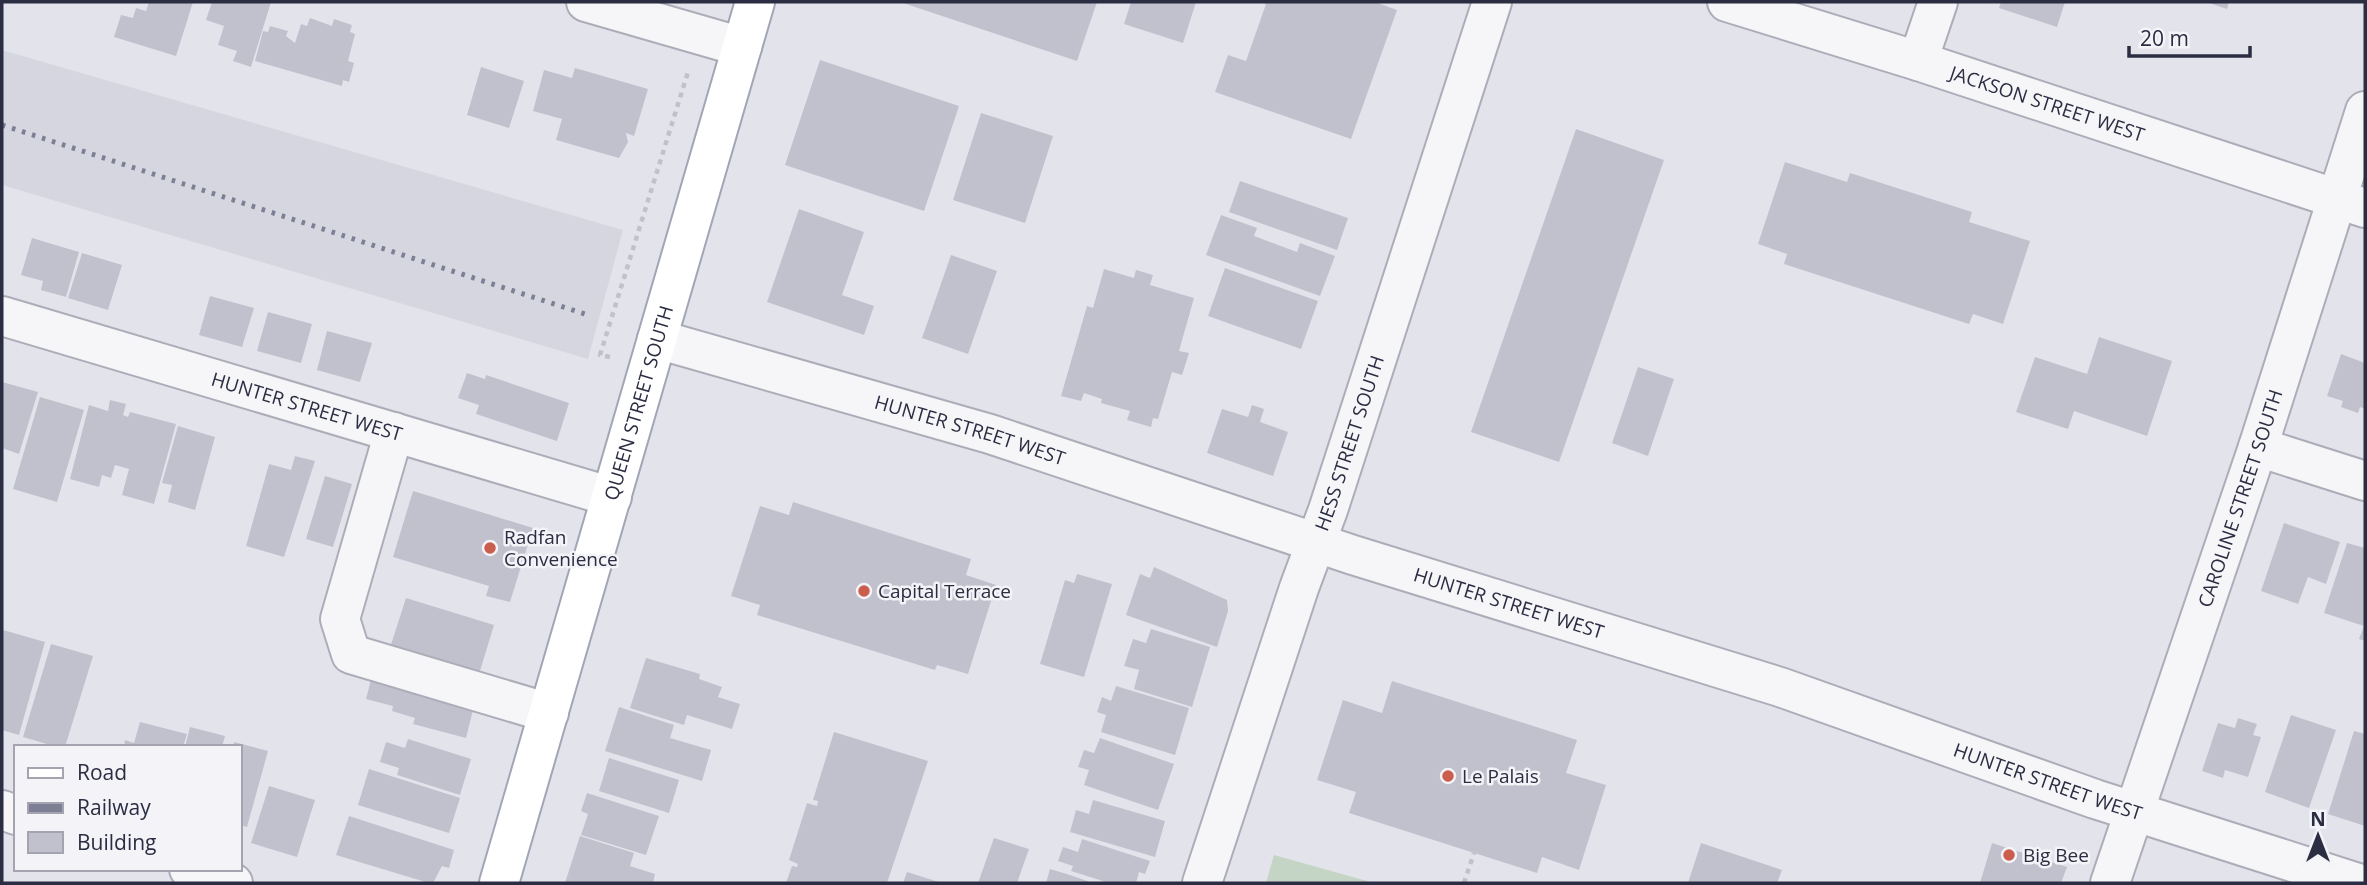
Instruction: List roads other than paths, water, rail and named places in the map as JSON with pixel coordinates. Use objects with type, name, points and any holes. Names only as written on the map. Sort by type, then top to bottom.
[{"type":"main road","name":"QUEEN STREET SOUTH","points":[[499,883],[755,2]]},
{"type":"street","points":[[586,2],[741,47]]},
{"type":"street","name":"HESS STREET SOUTH","points":[[1202,883],[1328,510],[1492,2]]},
{"type":"street","name":"JACKSON STREET WEST","points":[[1727,2],[1919,61],[2351,203]]},
{"type":"street","points":[[1919,61],[1938,2]]},
{"type":"street","name":"CAROLINE STREET SOUTH","points":[[2110,883],[2258,447],[2351,203],[2365,111]]},
{"type":"street","name":"HUNTER STREET WEST","points":[[2,316],[612,498]]},
{"type":"street","name":"HUNTER STREET WEST","points":[[657,339],[990,433],[1315,543],[1780,687],[2133,811],[2356,883]]},
{"type":"street","points":[[394,432],[340,619],[351,654],[549,713]]},
{"type":"street","points":[[2258,447],[2365,481]]},
{"type":"street","points":[[195,871],[233,883]]},
{"type":"railway","points":[[2,125],[591,316]]},
{"type":"place","name":"Radfan Convenience","points":[[490,548]]},
{"type":"place","name":"Capital Terrace","points":[[864,591]]},
{"type":"place","name":"Le Palais","points":[[1448,776]]},
{"type":"place","name":"Big Bee","points":[[2009,855]]}]
